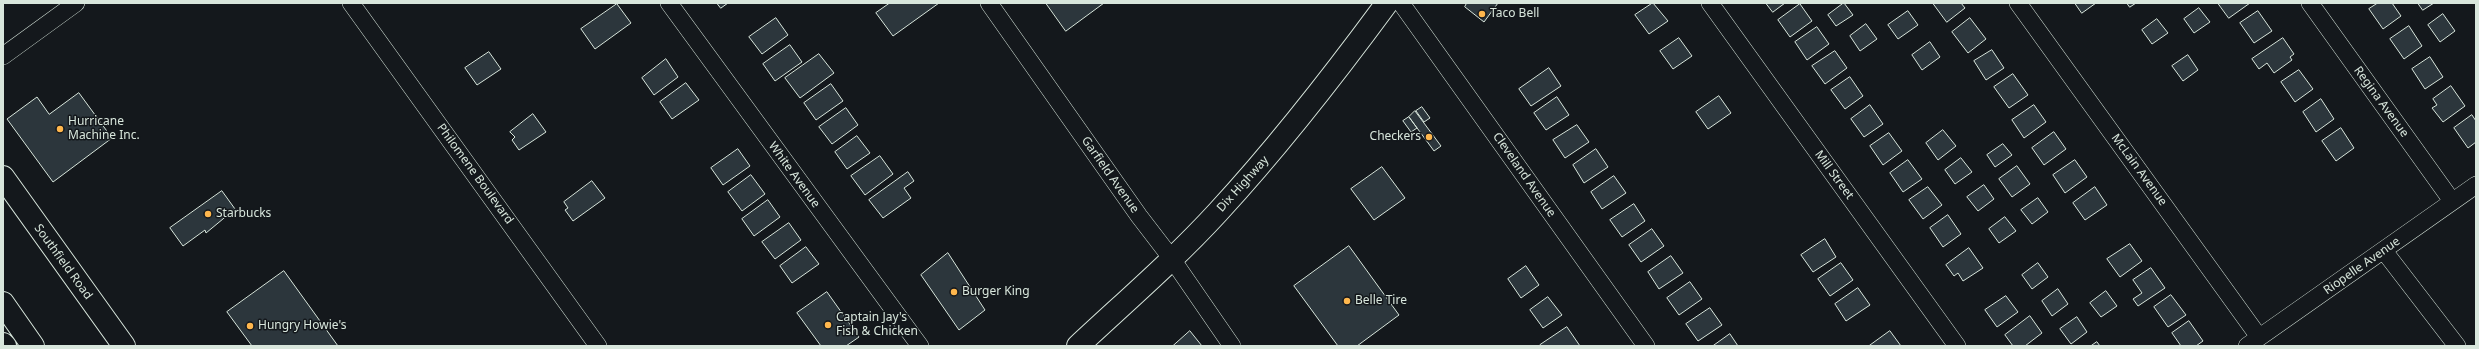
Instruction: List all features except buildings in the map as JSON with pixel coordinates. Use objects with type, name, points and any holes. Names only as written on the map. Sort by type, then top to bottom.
[{"type":"main road","name":"Dix Highway","points":[[1078,346],[1172,259],[1218,212],[1282,140],[1387,3]]},
{"type":"main road","name":"Southfield Road","points":[[3,177],[124,346]]},
{"type":"main road","points":[[3,303],[33,346]]},
{"type":"street","points":[[3,56],[76,3]]},
{"type":"street","name":"Philomene Boulevard","points":[[351,3],[598,346]]},
{"type":"street","name":"White Avenue","points":[[669,3],[920,346]]},
{"type":"street","name":"Garfield Avenue","points":[[989,3],[1139,216],[1172,259],[1232,346]]},
{"type":"street","name":"Cleveland Avenue","points":[[1401,3],[1646,346]]},
{"type":"street","name":"Mill Street","points":[[1710,3],[1957,346]]},
{"type":"street","name":"McLain Avenue","points":[[2018,3],[2253,341]]},
{"type":"street","name":"Regina Avenue","points":[[2310,3],[2452,201]]},
{"type":"street","name":"Riopelle Avenue","points":[[2253,341],[2384,251],[2476,185]]},
{"type":"street","points":[[2384,251],[2457,346]]},
{"type":"place","name":"Taco Bell","points":[[1482,14]]},
{"type":"place","name":"Hurricane Machine Inc.","points":[[60,129]]},
{"type":"place","name":"Checkers","points":[[1429,137]]},
{"type":"place","name":"Starbucks","points":[[208,214]]},
{"type":"place","name":"Burger King","points":[[954,292]]},
{"type":"place","name":"Belle Tire","points":[[1347,301]]},
{"type":"place","name":"Captain Jay's Fish & Chicken","points":[[828,325]]},
{"type":"place","name":"Hungry Howie's","points":[[250,326]]}]
